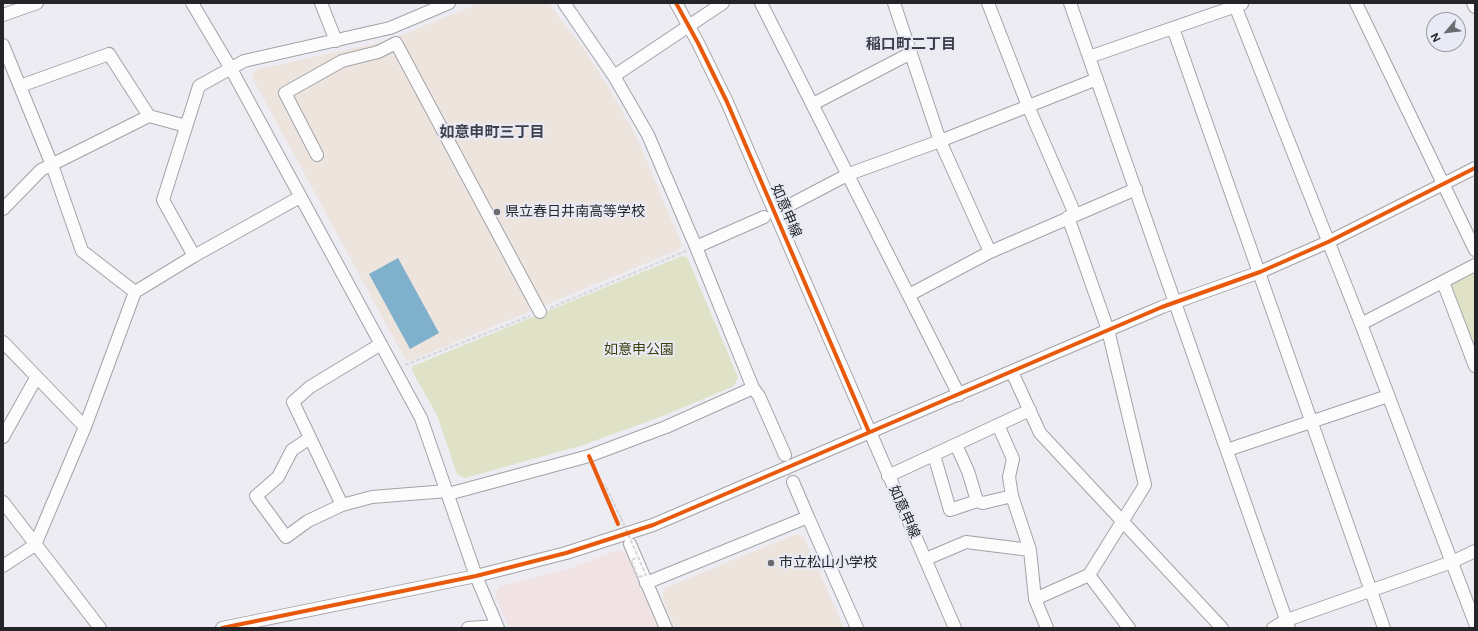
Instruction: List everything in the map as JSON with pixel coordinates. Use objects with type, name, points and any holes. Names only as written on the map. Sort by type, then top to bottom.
[{"type":"street","points":[[3,15],[38,3]]},
{"type":"street","points":[[192,3],[230,67],[422,418],[476,576],[498,627],[468,628]]},
{"type":"street","points":[[321,3],[336,41]]},
{"type":"street","points":[[194,256],[163,200],[200,86],[230,67],[244,61],[390,28],[449,3]]},
{"type":"street","points":[[564,3],[614,76],[648,135],[696,247],[753,388],[759,396],[785,456]]},
{"type":"street","name":"如意申線","points":[[676,3],[727,102],[955,628]]},
{"type":"street","points":[[614,76],[723,3]]},
{"type":"street","points":[[761,3],[849,174],[959,395]]},
{"type":"street","points":[[894,3],[940,141],[990,252]]},
{"type":"street","points":[[988,3],[1071,216],[1108,330],[1145,485],[1089,575],[1034,599]]},
{"type":"street","points":[[1070,3],[1288,624]]},
{"type":"street","points":[[1356,3],[1475,250]]},
{"type":"street","points":[[1473,3],[1475,7]]},
{"type":"street","points":[[1089,57],[1238,4],[1475,623]]},
{"type":"street","points":[[1173,28],[1384,628]]},
{"type":"street","points":[[317,155],[285,93],[342,61],[378,52],[396,43],[540,312]]},
{"type":"street","points":[[3,46],[52,165],[82,251],[135,292]]},
{"type":"street","points":[[813,104],[911,53]]},
{"type":"street","points":[[20,86],[109,54],[149,116]]},
{"type":"street","points":[[784,208],[849,174],[940,141],[1097,79]]},
{"type":"street","points":[[3,209],[41,170],[149,116],[186,126]]},
{"type":"street","points":[[222,628],[476,576],[566,553],[653,525],[1175,302],[1260,272],[1328,242],[1475,168]]},
{"type":"street","points":[[909,295],[990,252],[1136,189]]},
{"type":"street","points":[[3,566],[35,545],[85,427],[135,292],[194,256],[300,197]]},
{"type":"street","points":[[696,247],[764,217]]},
{"type":"street","points":[[1361,324],[1475,265]]},
{"type":"street","points":[[1443,282],[1475,366]]},
{"type":"street","points":[[3,342],[36,378],[85,427]]},
{"type":"street","points":[[342,505],[293,402],[310,387],[381,344]]},
{"type":"street","points":[[1012,372],[1040,433],[1222,628]]},
{"type":"street","points":[[3,437],[36,378]]},
{"type":"street","points":[[310,438],[292,450],[278,477],[256,496],[286,538],[308,521],[342,505],[372,497],[448,492],[589,456],[666,427],[753,388]]},
{"type":"street","points":[[1227,450],[1388,396]]},
{"type":"street","points":[[888,476],[1030,410]]},
{"type":"street","points":[[998,425],[1013,459],[1009,477],[1012,496],[1030,550],[1034,599],[1047,628]]},
{"type":"street","points":[[956,444],[968,471],[977,501]]},
{"type":"street","points":[[934,455],[950,510],[977,501],[983,503],[1012,496]]},
{"type":"street","points":[[793,482],[856,628]]},
{"type":"street","points":[[3,502],[100,628]]},
{"type":"street","points":[[646,583],[808,517]]},
{"type":"street","points":[[926,559],[966,542],[1030,550]]},
{"type":"street","points":[[630,544],[666,628]]},
{"type":"street","points":[[1273,628],[1288,624],[1452,562],[1475,551]]},
{"type":"street","points":[[1089,575],[1129,628]]},
{"type":"street","points":[[274,617],[281,628]]},
{"type":"path","points":[[589,456],[618,524]]},
{"type":"path","points":[[602,486],[604,485],[621,518],[646,575],[638,577],[631,560],[636,558]]},
{"type":"shaded area","name":"県立春日井南高等学校","points":[[480,3],[548,3],[582,46],[612,93],[637,138],[682,245],[680,249],[410,361],[405,359],[252,77],[255,70],[387,41]]},
{"type":"shaded area","name":"市立松山小学校","points":[[796,534],[804,537],[844,628],[675,628],[662,596],[665,588]]},
{"type":"shaded area","points":[[619,550],[626,553],[658,628],[509,628],[495,595],[499,587],[568,569]]},
{"type":"green space","name":"如意申公園","points":[[682,256],[687,257],[738,377],[734,386],[663,416],[583,445],[465,478],[457,474],[437,415],[412,371],[413,366]]},
{"type":"green space","points":[[1475,272],[1475,351],[1450,287],[1452,283]]},
{"type":"water","points":[[398,258],[439,333],[410,349],[369,274]]},
{"type":"cycle path","points":[[676,3],[698,43],[727,102],[869,432]]},
{"type":"cycle path","points":[[222,628],[476,576],[566,553],[653,525],[1162,307],[1260,272],[1328,242],[1475,168]]},
{"type":"cycle path","points":[[589,456],[618,524]]},
{"type":"place","name":"県立春日井南高等学校","points":[[497,212]]},
{"type":"place","name":"市立松山小学校","points":[[771,563]]},
{"type":"district","name":"稲口町二丁目","points":[[911,45]]},
{"type":"district","name":"如意申町三丁目","points":[[492,133]]}]
